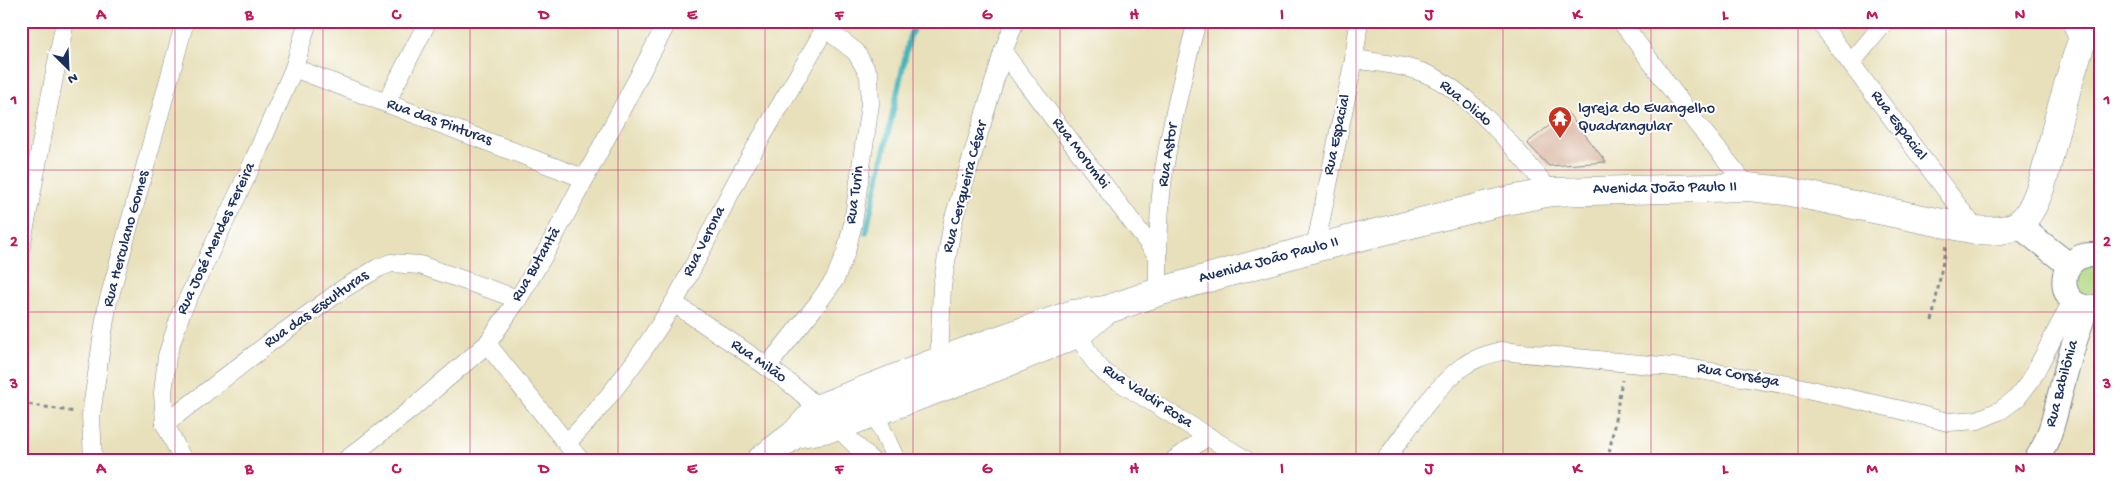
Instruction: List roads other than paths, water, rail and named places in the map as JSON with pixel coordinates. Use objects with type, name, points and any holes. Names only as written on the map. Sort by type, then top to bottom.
[{"type":"main road","points":[[2018,225],[2032,207],[2040,187],[2080,29]]},
{"type":"main road","name":"Avenida João Paulo II","points":[[761,460],[795,434],[828,418],[1076,324],[1106,310],[1158,292],[1315,248],[1500,202],[1550,192],[1748,188],[1786,191],[1976,230],[2000,230],[2018,225]]},
{"type":"street","points":[[21,247],[62,30],[49,21]]},
{"type":"street","name":"Rua Herculano Gomes","points":[[93,460],[92,415],[107,306],[185,21]]},
{"type":"street","name":"Rua José Mendes Fereira","points":[[183,460],[165,424],[163,392],[166,356],[175,329],[207,256],[249,171],[294,68],[308,21]]},
{"type":"street","points":[[386,103],[428,21]]},
{"type":"street","name":"Rua Butantã","points":[[346,460],[409,412],[487,344],[518,299],[547,250],[583,178],[668,21]]},
{"type":"street","name":"Rua Cerqueira César","points":[[943,373],[942,286],[954,221],[1003,52],[1016,21]]},
{"type":"street","name":"Rua Astor","points":[[1158,292],[1158,256],[1164,171],[1183,74],[1197,21]]},
{"type":"street","name":"Rua Espacial","points":[[1315,248],[1354,59],[1359,21]]},
{"type":"street","points":[[1621,21],[1692,118],[1748,188]]},
{"type":"street","name":"Rua Espacial","points":[[1819,21],[1976,230]]},
{"type":"street","points":[[1851,64],[1886,21]]},
{"type":"street","name":"Rua Verona","points":[[567,443],[598,412],[624,378],[674,303],[760,140],[791,90],[821,24]]},
{"type":"street","name":"Rua Turin","points":[[767,367],[835,279],[846,252],[853,223],[870,104],[870,84],[867,70],[856,52],[821,24]]},
{"type":"street","name":"Rua Morumbi","points":[[1003,52],[1158,256]]},
{"type":"street","name":"Rua Olido","points":[[1354,59],[1406,68],[1438,80],[1470,104],[1516,150],[1550,192]]},
{"type":"street","name":"Rua das Pinturas","points":[[294,68],[583,178]]},
{"type":"street","points":[[2018,225],[2069,265]]},
{"type":"street","points":[[2086,305],[2064,287],[2064,279],[2069,265],[2083,255],[2100,255]]},
{"type":"street","name":"Rua das Esculturas","points":[[165,424],[281,334],[344,289],[378,268],[391,263],[420,265],[518,299]]},
{"type":"street","name":"Rua Milão","points":[[674,303],[767,367],[828,418],[872,460]]},
{"type":"street","name":"Rua Corséga","points":[[1384,460],[1438,390],[1462,367],[1480,356],[1501,351],[1694,369],[1789,385],[1897,408],[1948,422],[1978,420],[2001,410],[2017,398],[2086,305]]},
{"type":"street","name":"Rua Babilônia","points":[[2036,460],[2053,426],[2063,379],[2086,305]]},
{"type":"street","name":"Rua Valdir Rosa","points":[[1076,324],[1095,364],[1105,373],[1246,460]]},
{"type":"street","points":[[487,344],[580,460]]},
{"type":"street","points":[[869,402],[896,460]]},
{"type":"street","points":[[1174,460],[1208,436]]},
{"type":"waterway","points":[[866,233],[910,35],[918,21]]},
{"type":"place","name":"Igreja do Evangelho Quadrangular","points":[[1560,139]]}]
